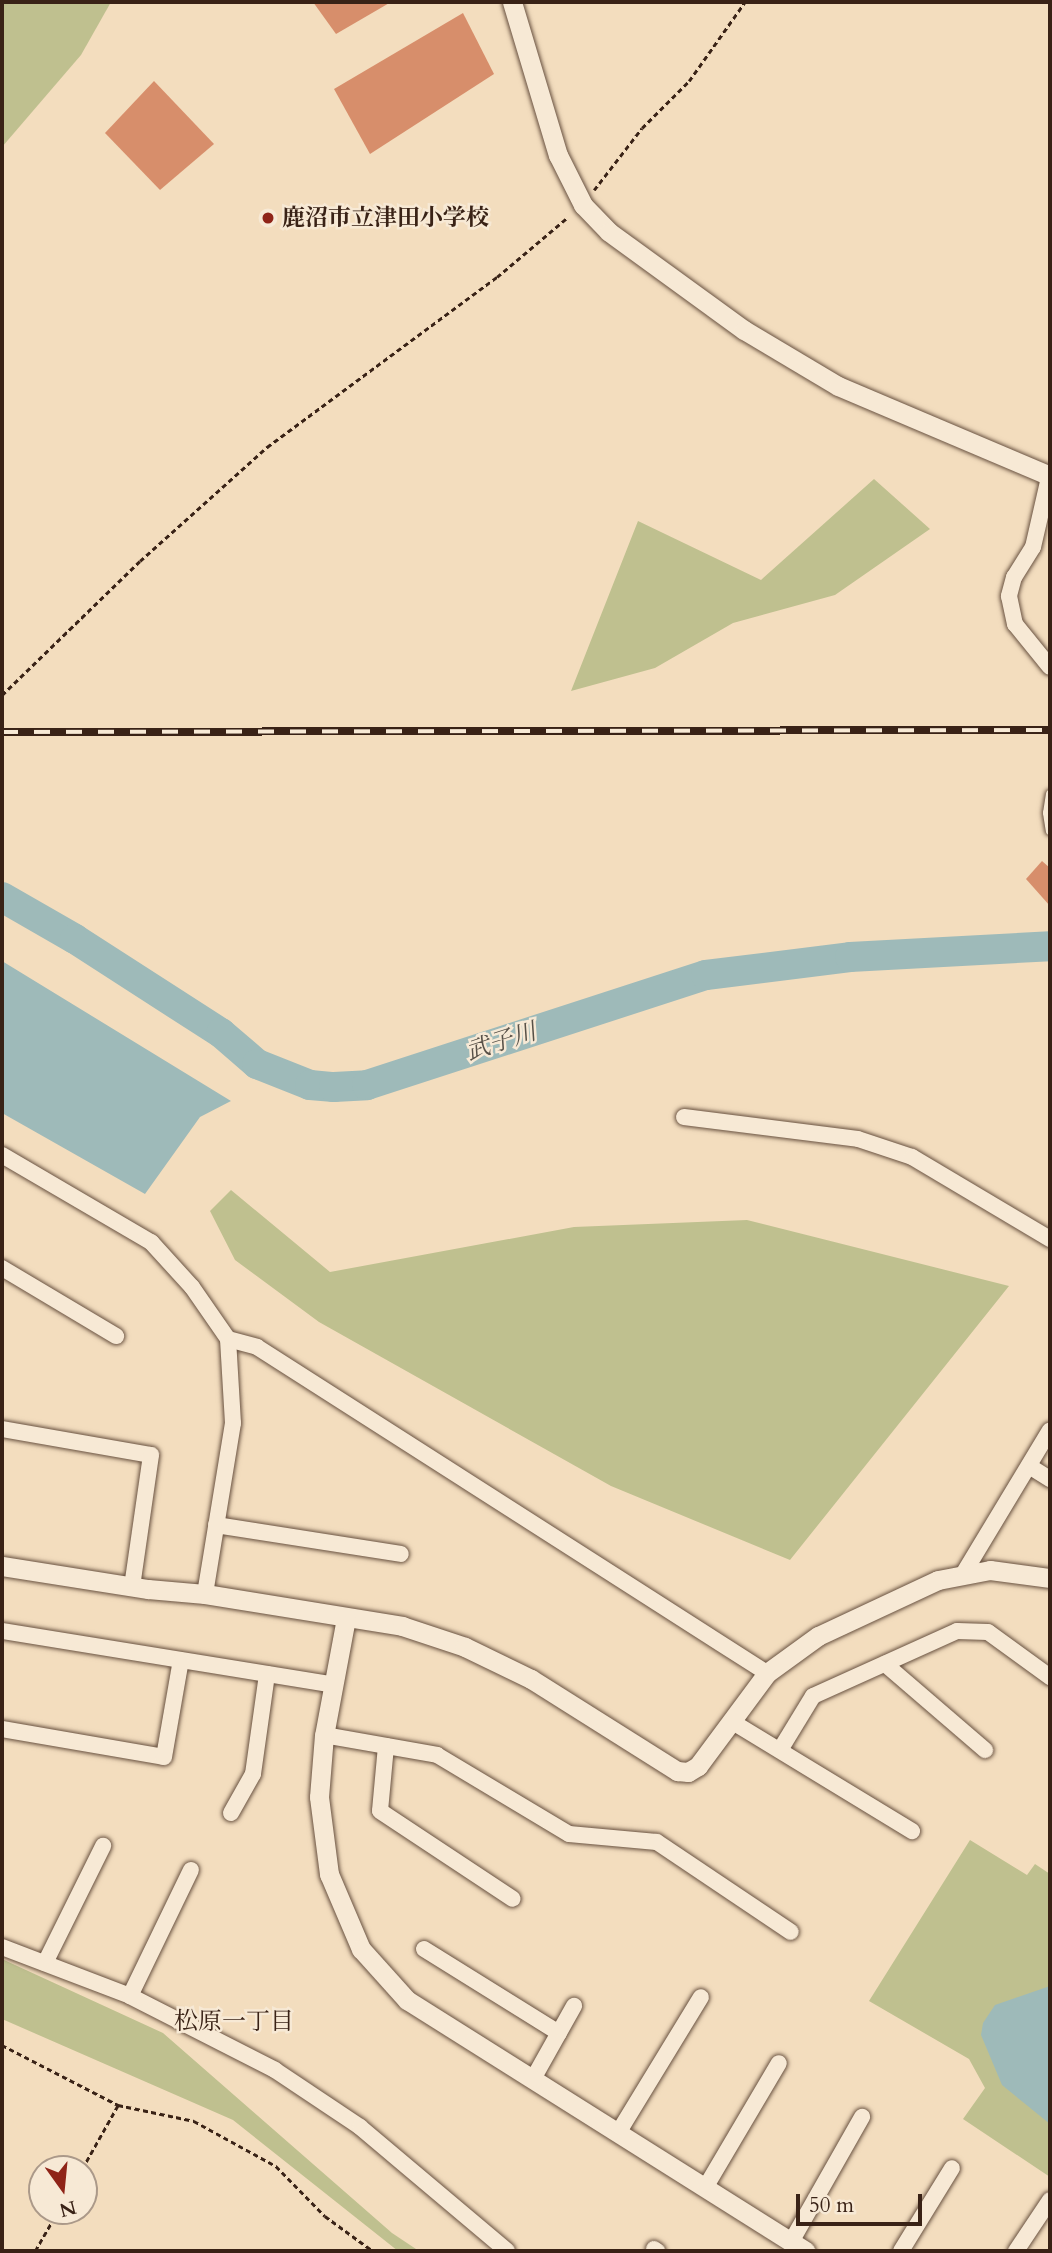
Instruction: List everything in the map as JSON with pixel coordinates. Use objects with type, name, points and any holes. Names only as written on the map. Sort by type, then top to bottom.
[{"type":"street","points":[[512,2],[558,155],[583,205],[609,232],[744,330],[838,386],[1050,474],[1033,547],[1014,577],[1009,596],[1015,624],[1050,667]]},
{"type":"street","points":[[684,1117],[869,1142],[912,1157],[1050,1238]]},
{"type":"street","points":[[2,1155],[151,1242],[192,1287],[228,1339],[233,1423],[205,1594]]},
{"type":"street","points":[[2,1268],[116,1336]]},
{"type":"street","points":[[228,1339],[257,1347],[767,1673]]},
{"type":"street","points":[[2,1429],[151,1455],[132,1587]]},
{"type":"street","points":[[962,1576],[1050,1430]]},
{"type":"street","points":[[1029,1466],[1050,1479]]},
{"type":"street","points":[[216,1525],[401,1554]]},
{"type":"street","points":[[2,1566],[132,1587],[205,1594],[402,1626],[465,1647],[531,1679],[677,1771],[688,1772],[698,1766],[767,1673],[818,1636],[938,1580],[990,1570],[1050,1578]]},
{"type":"street","points":[[346,1618],[324,1735],[318,1797],[329,1874],[361,1949],[407,2000],[798,2247],[862,2117]]},
{"type":"street","points":[[2,1631],[334,1685]]},
{"type":"street","points":[[780,1750],[813,1696],[957,1631],[988,1632],[1050,1677]]},
{"type":"street","points":[[2,1729],[164,1757],[181,1660]]},
{"type":"street","points":[[886,1664],[985,1750]]},
{"type":"street","points":[[231,1813],[253,1774],[267,1674]]},
{"type":"street","points":[[732,1721],[912,1831]]},
{"type":"street","points":[[324,1735],[437,1755],[569,1834],[657,1842],[791,1932]]},
{"type":"street","points":[[386,1746],[380,1811],[513,1899]]},
{"type":"street","points":[[45,1963],[103,1846]]},
{"type":"street","points":[[130,1996],[191,1870]]},
{"type":"street","points":[[2,1947],[130,1996],[275,2070],[360,2127],[506,2251]]},
{"type":"street","points":[[424,1949],[559,2033]]},
{"type":"street","points":[[618,2133],[701,1997]]},
{"type":"street","points":[[533,2079],[574,2006]]},
{"type":"street","points":[[705,2188],[779,2063]]},
{"type":"street","points":[[901,2251],[952,2168]]},
{"type":"street","points":[[1016,2251],[1050,2200]]},
{"type":"lane","points":[[1050,794],[1047,813],[1050,831]]},
{"type":"path","points":[[2,695],[140,561],[267,447],[497,277],[583,205],[642,128],[689,81],[745,2]]},
{"type":"path","points":[[2,2045],[118,2105],[194,2121],[276,2166],[325,2216],[373,2251]]},
{"type":"path","points":[[90,2155],[118,2105]]},
{"type":"path","points":[[35,2251],[50,2225]]},
{"type":"green space","points":[[2,2],[111,2],[81,55],[2,147]]},
{"type":"green space","points":[[874,479],[930,529],[835,595],[733,623],[655,668],[571,691],[638,521],[761,580]]},
{"type":"green space","points":[[231,1190],[330,1272],[574,1227],[747,1220],[1009,1286],[790,1560],[611,1486],[319,1322],[235,1260],[210,1211]]},
{"type":"green space","points":[[970,1840],[1027,1875],[1035,1864],[1050,1874],[1050,2177],[963,2119],[985,2088],[969,2059],[869,2001]]},
{"type":"green space","points":[[2,1959],[163,2033],[392,2233],[419,2251],[398,2251],[233,2120],[2,2019]]},
{"type":"water","points":[[2,961],[231,1101],[200,1117],[145,1194],[2,1113]]},
{"type":"water","points":[[1050,1986],[1050,2124],[1002,2085],[981,2035],[983,2023],[995,2005]]},
{"type":"building","points":[[313,2],[391,2],[336,34]]},
{"type":"building","points":[[463,13],[494,74],[370,154],[334,89]]},
{"type":"building","points":[[154,81],[214,144],[160,190],[105,133]]},
{"type":"building","points":[[1042,861],[1050,868],[1050,906],[1026,879]]},
{"type":"waterway","name":"武子川","points":[[2,897],[75,939],[221,1033],[257,1064],[310,1085],[334,1087],[367,1085],[706,975],[850,957],[1050,946]]},
{"type":"railway","points":[[2,732],[1050,730]]},
{"type":"place","name":"鹿沼市立津田小学校","points":[[268,218]]},
{"type":"district","name":"松原一丁目","points":[[234,2022]]}]
